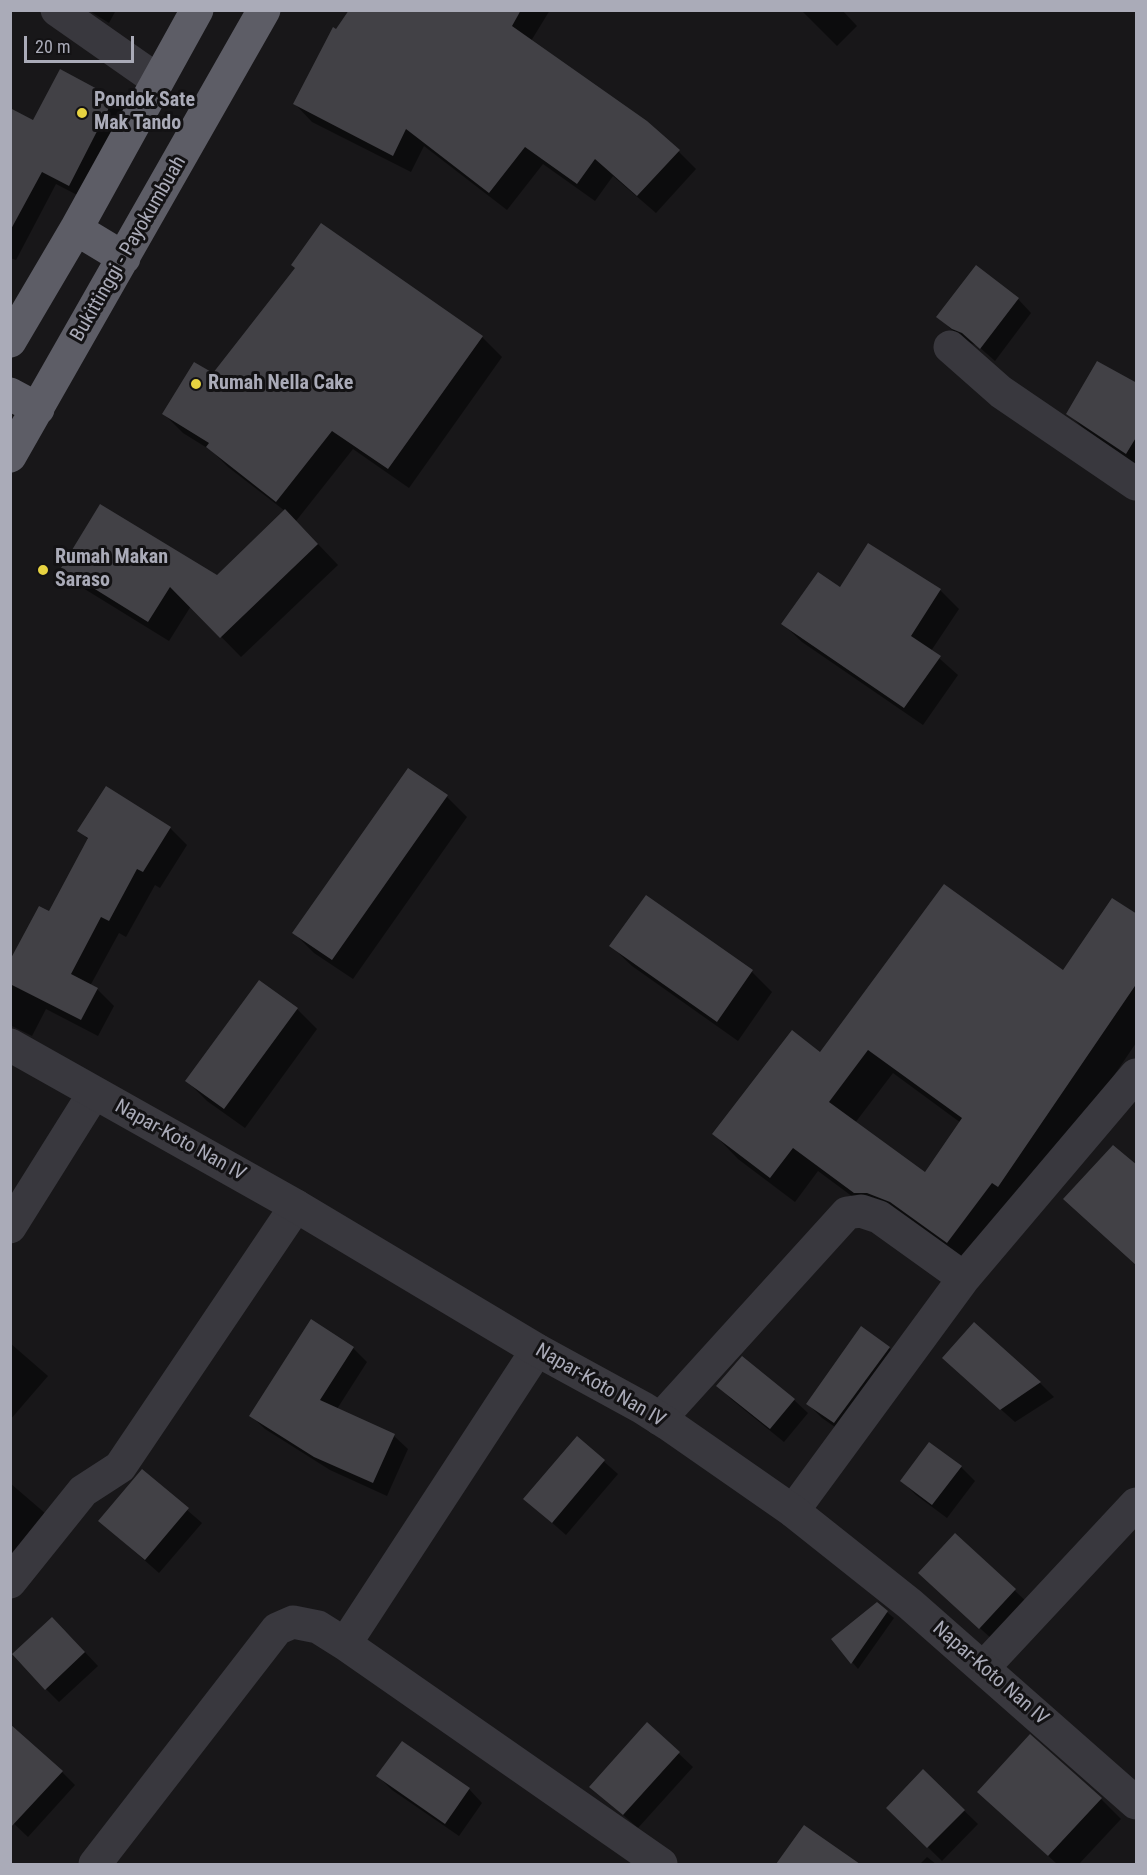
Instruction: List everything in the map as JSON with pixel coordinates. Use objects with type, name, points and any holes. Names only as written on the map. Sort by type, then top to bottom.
[{"type":"highway","points":[[10,341],[76,230],[197,10]]},
{"type":"highway","name":"Bukittinggi - Payokumbuah","points":[[10,456],[24,401],[124,258],[264,10]]},
{"type":"highway","points":[[76,230],[124,258]]},
{"type":"street","points":[[57,10],[157,80]]},
{"type":"street","points":[[950,347],[1001,392],[1137,484]]},
{"type":"street","name":"Napar-Koto Nan IV","points":[[10,1045],[296,1206],[537,1350],[660,1419],[793,1511],[910,1604],[1137,1803]]},
{"type":"street","points":[[793,1511],[964,1278],[1137,1075]]},
{"type":"street","points":[[10,1227],[94,1093]]},
{"type":"street","points":[[10,1582],[83,1491],[120,1467],[296,1206]]},
{"type":"street","points":[[660,1419],[847,1213],[861,1211],[879,1217],[964,1278]]},
{"type":"street","points":[[345,1644],[537,1350]]},
{"type":"street","points":[[983,1668],[1137,1504]]},
{"type":"street","points":[[95,1864],[277,1629],[293,1622],[318,1627],[345,1644],[660,1864]]},
{"type":"building","points":[[349,10],[521,10],[512,26],[647,121],[680,150],[637,196],[595,159],[577,184],[525,147],[489,193],[406,129],[393,156],[293,104],[333,27],[336,29]]},
{"type":"building","points":[[60,69],[114,98],[69,186],[42,172],[10,231],[10,108],[33,120]]},
{"type":"building","points":[[321,223],[483,336],[388,469],[332,431],[276,502],[206,447],[209,443],[162,414],[194,362],[213,373],[295,268],[291,265]]},
{"type":"building","points":[[976,265],[1019,298],[980,349],[962,333],[952,329],[936,317]]},
{"type":"building","points":[[1097,361],[1137,383],[1137,436],[1126,454],[1066,414]]},
{"type":"building","points":[[100,504],[217,575],[285,509],[318,544],[220,638],[170,587],[148,622],[61,568]]},
{"type":"building","points":[[868,543],[941,589],[911,636],[941,656],[904,708],[781,624],[818,572],[840,587]]},
{"type":"building","points":[[408,768],[448,795],[332,960],[292,933]]},
{"type":"building","points":[[106,786],[171,827],[143,872],[137,869],[109,921],[101,917],[71,974],[98,988],[81,1020],[10,984],[10,960],[39,906],[49,911],[88,838],[77,831]]},
{"type":"building","points":[[944,884],[1063,970],[1112,898],[1137,914],[1137,983],[998,1187],[992,1183],[947,1243],[890,1202],[867,1193],[854,1193],[793,1148],[770,1178],[712,1134],[792,1030],[820,1052]],"holes":[[[868,1050],[962,1118],[925,1172],[829,1102]]]},
{"type":"building","points":[[646,895],[753,970],[717,1022],[609,946]]},
{"type":"building","points":[[259,980],[298,1008],[224,1109],[185,1081]]},
{"type":"building","points":[[1113,1145],[1137,1165],[1137,1266],[1063,1199]]},
{"type":"building","points":[[311,1319],[354,1347],[320,1400],[395,1434],[373,1483],[314,1457],[249,1416]]},
{"type":"building","points":[[974,1322],[1041,1382],[1000,1410],[942,1358]]},
{"type":"building","points":[[861,1326],[890,1347],[834,1423],[806,1404]]},
{"type":"building","points":[[742,1356],[795,1399],[770,1429],[716,1386]]},
{"type":"building","points":[[577,1436],[605,1460],[552,1523],[523,1499]]},
{"type":"building","points":[[929,1442],[962,1466],[932,1505],[900,1481]]},
{"type":"building","points":[[142,1469],[189,1508],[145,1560],[98,1521]]},
{"type":"building","points":[[955,1533],[1016,1589],[979,1629],[918,1573]]},
{"type":"building","points":[[877,1602],[888,1611],[851,1664],[831,1639]]},
{"type":"building","points":[[52,1617],[85,1652],[45,1690],[12,1654]]},
{"type":"building","points":[[647,1722],[680,1752],[623,1815],[589,1787]]},
{"type":"building","points":[[10,1724],[63,1771],[10,1828]]},
{"type":"building","points":[[1030,1734],[1102,1798],[1048,1856],[977,1792]]},
{"type":"building","points":[[402,1741],[470,1788],[445,1824],[376,1776]]},
{"type":"building","points":[[923,1769],[965,1810],[927,1848],[886,1808]]},
{"type":"building","points":[[804,1825],[860,1864],[776,1864]]},
{"type":"place","name":"Pondok Sate Mak Tando","points":[[82,113]]},
{"type":"place","name":"Rumah Nella Cake","points":[[196,384]]},
{"type":"place","name":"Rumah Makan Saraso","points":[[43,570]]}]
